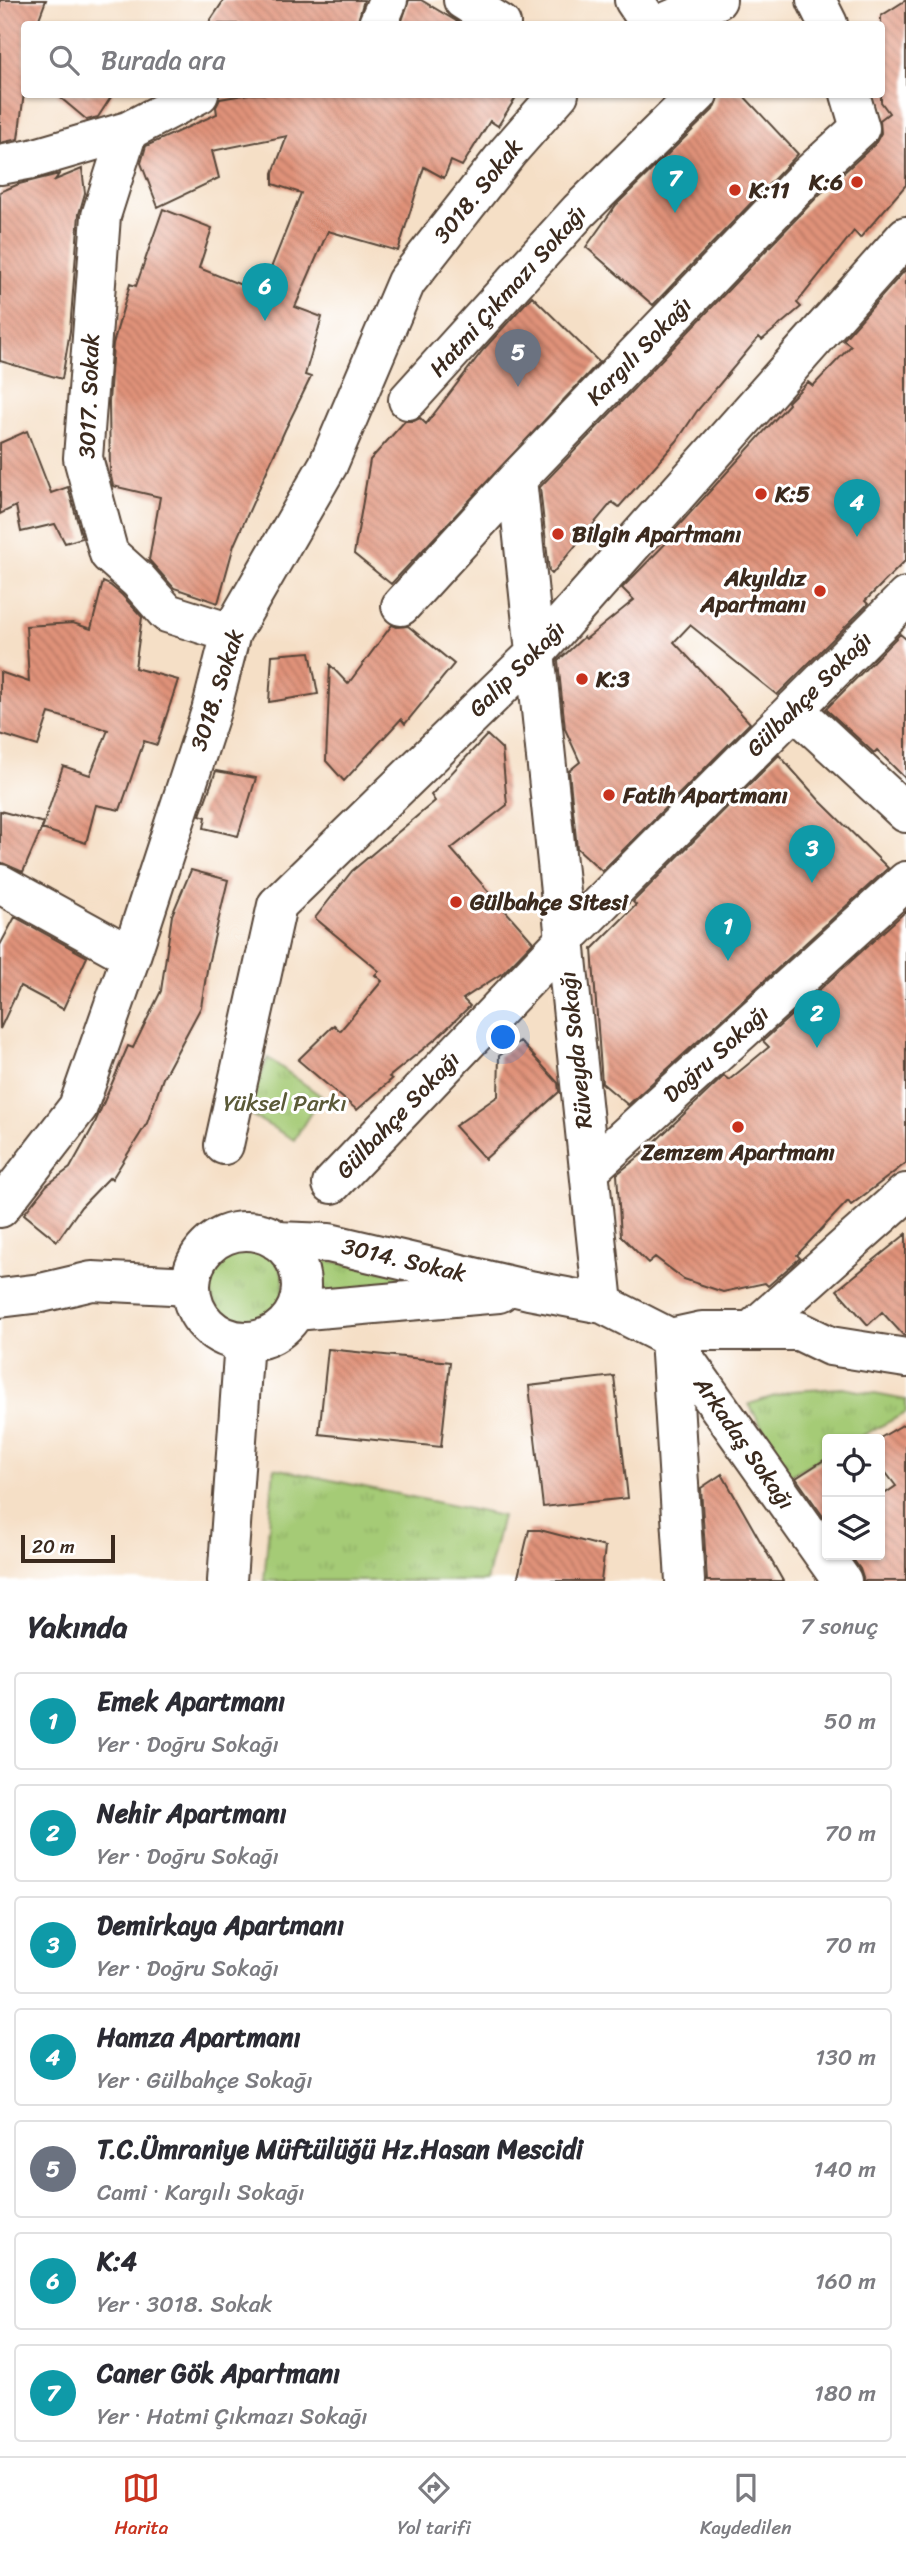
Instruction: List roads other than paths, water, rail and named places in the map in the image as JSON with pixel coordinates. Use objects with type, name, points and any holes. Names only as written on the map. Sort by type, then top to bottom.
[{"type":"street","points":[[379,21],[388,0]]},
{"type":"street","points":[[463,0],[496,21]]},
{"type":"street","points":[[634,0],[648,21]]},
{"type":"street","points":[[668,21],[717,0]]},
{"type":"street","points":[[816,0],[826,21]]},
{"type":"street","points":[[0,165],[32,159],[128,131],[191,98]]},
{"type":"street","name":"3018. Sokak","points":[[0,1208],[78,1107],[131,956],[211,711],[231,633],[328,465],[406,282],[508,152],[555,98]]},
{"type":"street","name":"Hatmi Çıkmazı Sokağı","points":[[408,400],[579,211],[694,98]]},
{"type":"street","name":"Kargılı Sokağı","points":[[401,606],[517,479],[804,179],[860,128],[851,98]]},
{"type":"street","name":"3017. Sokak","points":[[128,131],[101,215],[83,458],[109,554],[138,580],[167,613],[231,633]]},
{"type":"street","name":"Galip Sokağı","points":[[224,1146],[277,905],[535,654],[906,236]]},
{"type":"street","name":"Rüveyda Sokağı","points":[[517,479],[603,1304]]},
{"type":"street","name":"Gülbahçe Sokağı","points":[[332,1184],[565,940],[906,597]]},
{"type":"street","points":[[794,709],[906,813]]},
{"type":"street","name":"Doğru Sokağı","points":[[589,1170],[906,881]]},
{"type":"street","points":[[0,884],[131,956]]},
{"type":"street","points":[[751,1332],[906,1193]]},
{"type":"street","points":[[247,1231],[263,1234],[277,1241],[289,1251],[301,1280],[295,1311],[286,1324],[274,1334],[260,1340],[228,1338],[214,1331],[202,1321],[194,1307],[191,1286],[196,1261],[217,1238],[232,1233],[247,1231]]},
{"type":"street","name":"3014. Sokak","points":[[277,1241],[329,1242],[529,1290],[603,1304]]},
{"type":"street","points":[[0,1298],[41,1293],[92,1281],[191,1286]]},
{"type":"street","name":"3014. Sokak","points":[[295,1311],[529,1290]]},
{"type":"street","points":[[603,1304],[670,1338],[702,1331],[799,1331],[830,1346],[906,1358]]},
{"type":"street","points":[[670,1338],[685,1581]]},
{"type":"street","name":"Arkadaş Sokağı","points":[[670,1338],[842,1581]]},
{"type":"street","points":[[227,1581],[244,1341]]},
{"type":"place","name":"K:6","points":[[857,182]]},
{"type":"place","name":"K:11","points":[[735,190]]},
{"type":"place","name":"Caner Gök Apartmanı","points":[[675,213]]},
{"type":"place","name":"K:4","points":[[265,321]]},
{"type":"place","name":"T.C.Ümraniye Müftülüğü Hz.Hasan Mescidi","points":[[518,387]]},
{"type":"place","name":"K:5","points":[[761,494]]},
{"type":"place","name":"Bilgin Apartmanı","points":[[558,534]]},
{"type":"place","name":"Hamza Apartmanı","points":[[857,537]]},
{"type":"place","name":"Akyıldız Apartmanı","points":[[820,591]]},
{"type":"place","name":"K:3","points":[[582,679]]},
{"type":"place","name":"Fatih Apartmanı","points":[[609,795]]},
{"type":"place","name":"Demirkaya Apartmanı","points":[[812,883]]},
{"type":"place","name":"Gülbahçe Sitesi","points":[[456,902]]},
{"type":"place","name":"Emek Apartmanı","points":[[728,961]]},
{"type":"place","name":"Nehir Apartmanı","points":[[817,1048]]},
{"type":"place","name":"Zemzem Apartmanı","points":[[738,1127]]},
{"type":"park label","name":"Yüksel Parkı","points":[[285,1103]]}]
